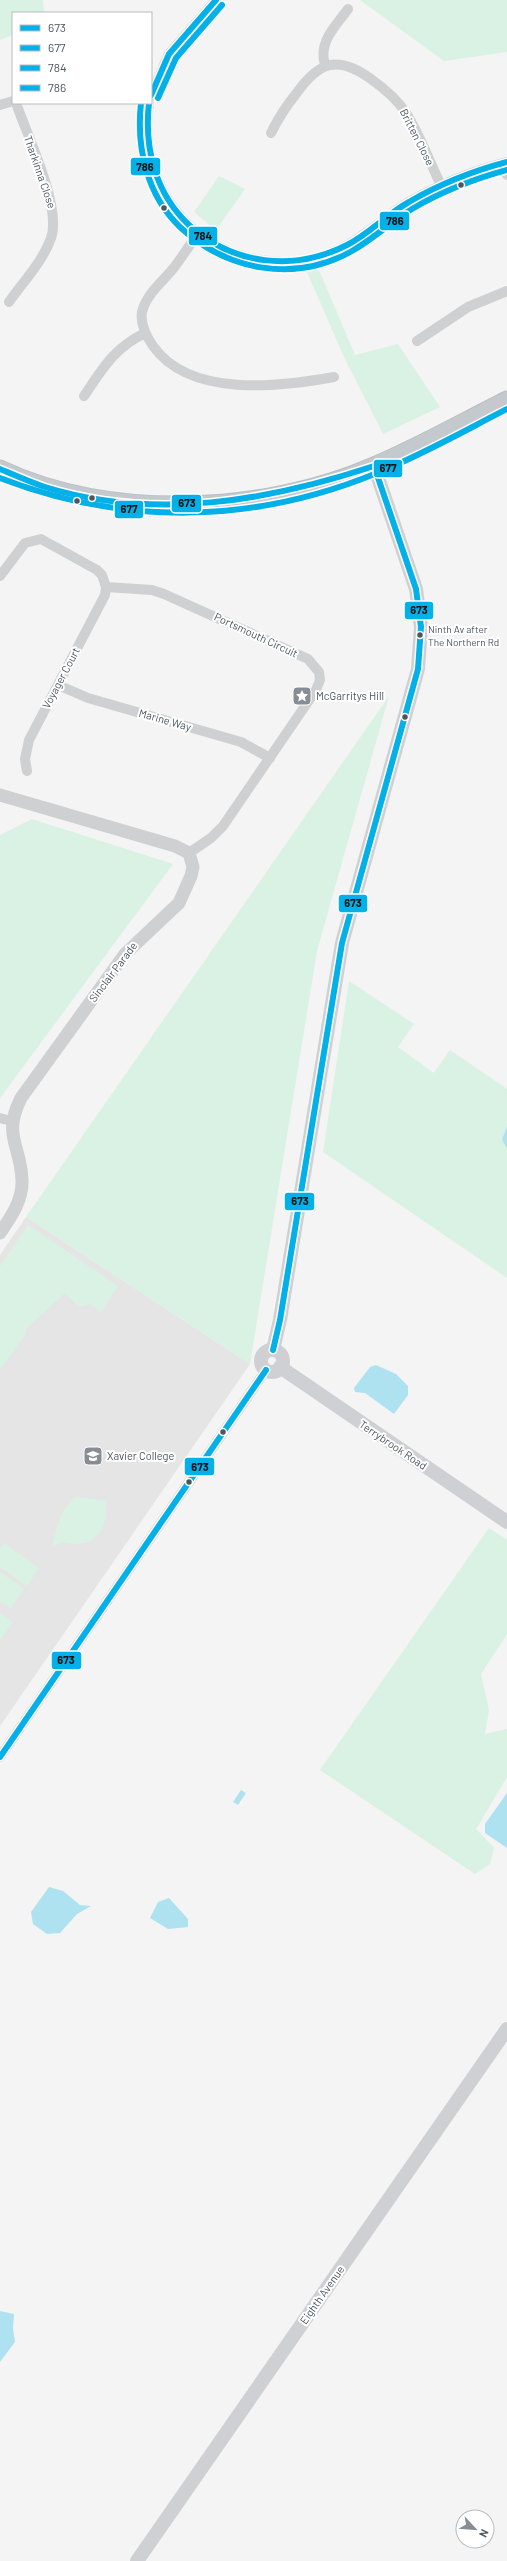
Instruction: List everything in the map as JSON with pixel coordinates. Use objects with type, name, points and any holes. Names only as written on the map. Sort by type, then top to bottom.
[{"type":"highway","points":[[0,469],[69,492],[119,501],[175,506],[269,496],[374,466],[507,400]]},
{"type":"main road","points":[[273,1350],[280,1320],[342,943],[418,670],[421,627],[416,589],[374,466]]},
{"type":"main road","points":[[273,1350],[281,1355],[283,1362],[280,1368],[275,1371],[266,1370],[262,1365],[262,1358],[266,1352],[273,1350]]},
{"type":"main road","name":"Terrybrook Road","points":[[280,1368],[507,1522]]},
{"type":"main road","name":"Eighth Avenue","points":[[137,2561],[507,2029]]},
{"type":"street","points":[[152,89],[172,49],[216,0]]},
{"type":"street","points":[[271,133],[280,115],[306,80],[325,65],[323,45],[348,9]]},
{"type":"street","name":"Britten Close","points":[[325,65],[340,64],[355,68],[390,93],[409,118],[441,185]]},
{"type":"street","points":[[0,105],[12,101]]},
{"type":"street","name":"Tharkinna Close","points":[[9,302],[48,246],[54,222],[50,200],[16,104]]},
{"type":"street","points":[[149,104],[147,138],[154,171],[169,202],[198,234],[226,250],[252,259],[279,262],[307,260],[348,245],[406,204],[441,185],[505,162],[507,176]]},
{"type":"street","points":[[198,234],[146,302],[142,318],[145,332],[168,363],[183,371],[213,380],[243,385],[274,386],[334,377]]},
{"type":"street","points":[[417,341],[468,307],[507,291]]},
{"type":"street","points":[[84,396],[115,352],[124,343],[145,332]]},
{"type":"street","points":[[0,576],[4,562],[25,543],[41,539],[97,570],[102,575],[106,587]]},
{"type":"street","name":"Voyager Court","points":[[27,771],[24,759],[29,740],[105,595],[106,587]]},
{"type":"street","name":"Portsmouth Circuit","points":[[106,587],[152,590],[164,594],[308,659],[315,664],[320,676],[316,690],[218,832],[189,854]]},
{"type":"street","name":"Marine Way","points":[[58,685],[88,698],[241,742],[270,758]]},
{"type":"street","points":[[0,795],[175,846],[189,854]]},
{"type":"street","name":"Sinclair Parade","points":[[0,1233],[14,1212],[22,1190],[21,1171],[6,1120],[125,954],[135,942],[165,918],[179,903],[192,871],[189,854]]},
{"type":"street","points":[[0,1757],[266,1370]]},
{"type":"shaded area","name":"Xavier College","points":[[26,1217],[250,1364],[0,1726],[0,1255]]},
{"type":"green space","points":[[0,0],[43,0],[44,12],[12,12],[12,35],[0,40]]},
{"type":"green space","points":[[360,0],[507,0],[507,52],[444,61]]},
{"type":"green space","points":[[219,176],[245,189],[216,230],[194,212]]},
{"type":"green space","points":[[319,270],[355,355],[398,344],[440,407],[383,434],[344,357],[307,272]]},
{"type":"green space","points":[[389,696],[317,951],[250,1364],[26,1217]]},
{"type":"green space","points":[[32,819],[173,864],[0,1098],[0,835]]},
{"type":"green space","points":[[349,981],[414,1024],[398,1047],[434,1073],[450,1050],[507,1089],[507,1278],[323,1152]]},
{"type":"green space","points":[[28,1225],[118,1286],[101,1312],[90,1304],[79,1307],[65,1293],[25,1330],[27,1332],[0,1370],[0,1266]]},
{"type":"green space","points":[[75,1497],[106,1501],[106,1517],[104,1524],[97,1536],[92,1540],[85,1543],[76,1544],[61,1543],[52,1547],[57,1526],[66,1507]]},
{"type":"green space","points":[[489,1528],[507,1540],[507,1634],[481,1674],[489,1710],[485,1734],[507,1729],[507,1777],[476,1829],[494,1848],[490,1864],[475,1874],[320,1770]]},
{"type":"green space","points":[[4,1543],[39,1568],[27,1586],[0,1567],[0,1548]]},
{"type":"green space","points":[[0,1572],[24,1589],[11,1608],[0,1601]]},
{"type":"green space","points":[[0,1613],[13,1622],[0,1640]]},
{"type":"water","points":[[507,1126],[507,1148],[502,1140]]},
{"type":"water","points":[[376,1365],[396,1374],[408,1386],[408,1395],[394,1414],[365,1393],[355,1392],[354,1388],[370,1367]]},
{"type":"water","points":[[241,1790],[246,1793],[238,1805],[233,1802]]},
{"type":"water","points":[[507,1793],[507,1848],[485,1833],[485,1824]]},
{"type":"water","points":[[49,1887],[63,1891],[80,1905],[91,1906],[77,1914],[60,1933],[47,1934],[33,1924],[31,1912]]},
{"type":"water","points":[[169,1898],[188,1919],[188,1927],[168,1929],[150,1918],[158,1902]]},
{"type":"water","points":[[0,2311],[14,2314],[13,2328],[15,2342],[0,2362]]},
{"type":"transit line","name":"784","points":[[152,93],[169,54],[216,0]]},
{"type":"transit line","name":"786","points":[[158,98],[176,58],[222,5]]},
{"type":"transit line","name":"786","points":[[141,104],[140,137],[146,170],[152,186],[169,215],[181,228],[200,243],[241,263],[263,268],[285,269],[308,267],[330,261],[352,251],[404,214],[434,197],[458,186],[507,170]]},
{"type":"transit line","name":"784","points":[[149,104],[148,137],[154,169],[168,199],[177,212],[189,225],[206,238],[225,249],[244,256],[265,260],[285,261],[306,259],[327,254],[347,245],[363,235],[393,212],[421,195],[469,174],[507,162]]},
{"type":"transit line","name":"677","points":[[0,478],[47,494],[94,505],[142,511],[189,513],[236,510],[283,502],[330,490],[377,473],[427,451],[507,409]]},
{"type":"transit line","name":"673","points":[[0,469],[45,487],[86,497],[128,503],[169,505],[252,497],[293,489],[374,466]]},
{"type":"transit line","name":"673","points":[[273,1350],[280,1320],[342,943],[418,669],[421,627],[416,589],[374,466]]},
{"type":"transit line","name":"673","points":[[0,1757],[266,1370]]},
{"type":"place","name":"Ninth Av after The Northern Rd","points":[[420,635]]},
{"type":"place","name":"McGarritys Hill","points":[[302,696]]},
{"type":"place","name":"Xavier College","points":[[93,1456]]}]
